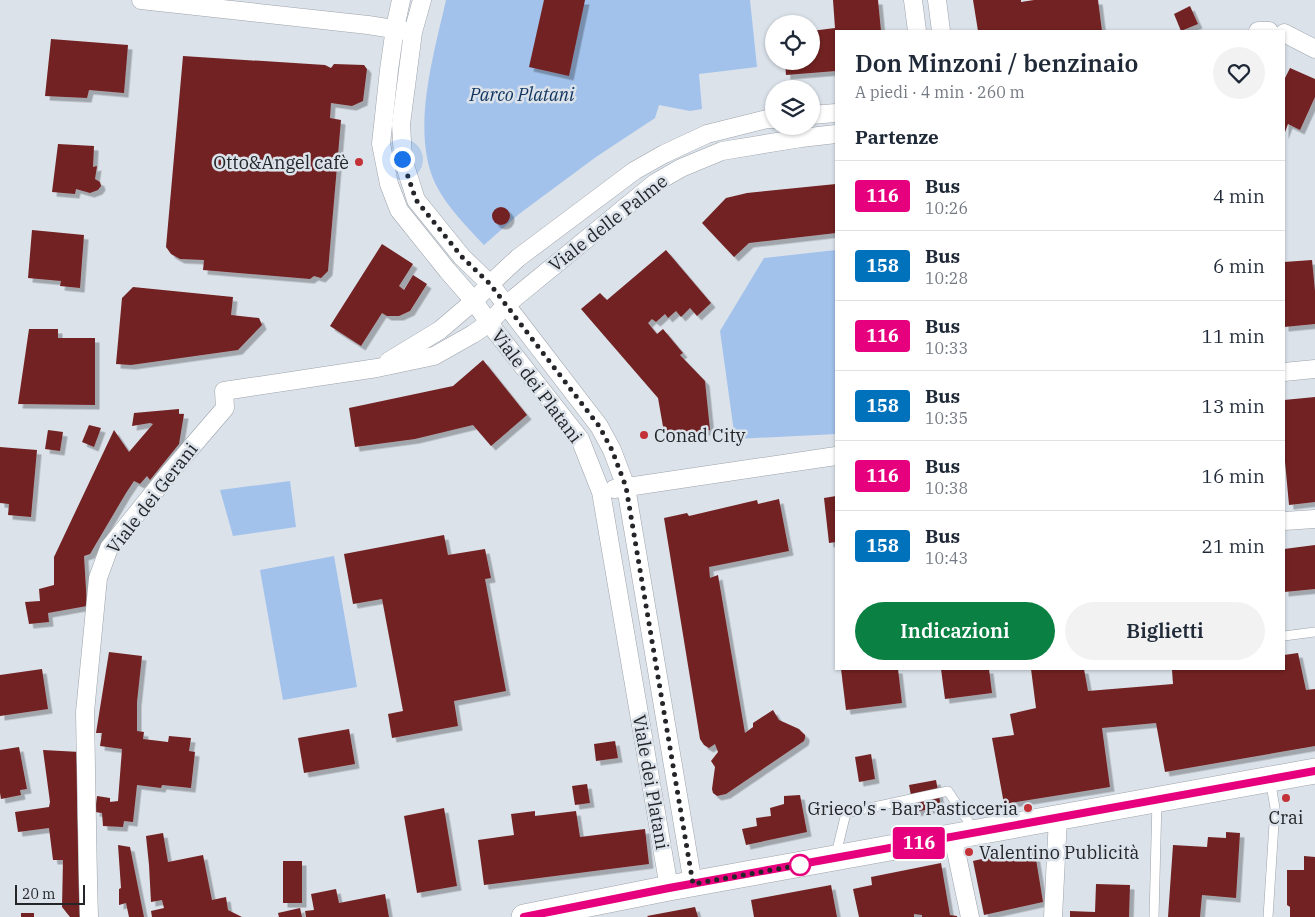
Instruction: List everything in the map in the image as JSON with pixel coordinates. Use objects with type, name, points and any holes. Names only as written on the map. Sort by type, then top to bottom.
[{"type":"street","points":[[148,0],[395,28],[414,32]]},
{"type":"street","name":"Viale dei Platani","points":[[401,0],[395,28],[381,144],[389,184],[399,210],[474,301],[580,439],[601,492],[669,888]]},
{"type":"street","name":"Viale dei Platani","points":[[422,0],[414,32],[401,124],[402,159],[416,200],[462,257],[490,284],[599,426],[612,450],[626,487],[693,884]]},
{"type":"street","points":[[912,0],[917,30]]},
{"type":"street","points":[[937,0],[940,30]]},
{"type":"street","points":[[1288,39],[1315,49]]},
{"type":"street","points":[[820,114],[835,113]]},
{"type":"street","name":"Viale delle Palme","points":[[474,301],[518,258],[634,171],[664,154],[707,134],[765,120]]},
{"type":"street","name":"Viale delle Palme","points":[[506,305],[655,183],[681,168],[722,150],[835,134]]},
{"type":"street","name":"Viale dei Gerani","points":[[378,368],[440,330],[474,301]]},
{"type":"street","name":"Viale dei Gerani","points":[[89,917],[85,712],[98,578],[109,548],[225,408],[224,392],[378,368],[434,356],[473,334],[489,322],[506,305]]},
{"type":"street","points":[[1285,372],[1315,369]]},
{"type":"street","points":[[601,492],[835,456]]},
{"type":"street","points":[[1285,521],[1315,519]]},
{"type":"street","points":[[524,917],[669,888],[1315,771]]},
{"type":"street","points":[[1054,917],[1058,818]]},
{"type":"street","points":[[964,835],[970,917]]},
{"type":"lane","points":[[1285,636],[1315,632]]},
{"type":"lane","points":[[1268,917],[1274,808],[1270,779]]},
{"type":"lane","points":[[835,858],[846,813],[948,791],[964,835]]},
{"type":"lane","points":[[1154,917],[1157,800]]},
{"type":"green space","name":"Parco Platani","points":[[446,0],[750,0],[757,67],[699,74],[702,109],[690,111],[659,105],[655,118],[596,157],[519,214],[484,245],[446,201],[436,185],[428,164],[425,141],[427,93]]},
{"type":"green space","points":[[835,250],[835,434],[735,439],[720,331],[764,258]]},
{"type":"green space","points":[[290,481],[296,527],[233,536],[220,490]]},
{"type":"green space","points":[[334,556],[357,687],[283,700],[260,570]]},
{"type":"building","points":[[544,0],[585,0],[569,76],[529,67]]},
{"type":"building","points":[[833,0],[878,0],[881,30],[835,30],[835,71],[786,75],[786,70],[820,70],[820,30],[835,28]]},
{"type":"building","points":[[973,0],[1021,0],[1021,2],[1034,0],[1098,0],[1102,30],[978,30]]},
{"type":"building","points":[[1190,6],[1198,24],[1181,30],[1174,14]]},
{"type":"building","points":[[51,39],[128,45],[124,93],[89,90],[87,98],[45,96]]},
{"type":"building","points":[[183,56],[325,65],[331,68],[334,64],[364,65],[367,69],[363,101],[352,106],[331,103],[330,118],[341,120],[328,271],[321,278],[314,276],[310,279],[203,270],[204,260],[180,259],[171,254],[166,247]]},
{"type":"building","points":[[1290,68],[1315,79],[1315,97],[1300,130],[1288,124],[1285,132],[1285,78]]},
{"type":"building","points":[[58,144],[94,146],[93,167],[97,166],[95,179],[100,182],[101,186],[98,190],[90,193],[76,189],[75,194],[52,192]]},
{"type":"building","points":[[835,184],[835,233],[749,243],[734,257],[702,223],[726,198],[747,193]]},
{"type":"building","points":[[501,207],[507,210],[510,216],[507,222],[501,225],[495,222],[492,216],[495,210]]},
{"type":"building","points":[[32,230],[84,235],[80,288],[60,286],[61,281],[28,278]]},
{"type":"building","points":[[382,244],[413,264],[399,286],[404,290],[413,275],[427,284],[410,311],[399,316],[387,316],[382,313],[361,346],[330,326]]},
{"type":"building","points":[[666,250],[711,303],[697,316],[690,308],[681,317],[676,311],[668,318],[665,314],[656,322],[652,319],[648,323],[657,334],[663,329],[683,353],[680,355],[705,381],[710,430],[665,438],[658,398],[581,309],[600,293],[607,300]]},
{"type":"building","points":[[1312,260],[1315,291],[1315,324],[1285,327],[1285,262]]},
{"type":"building","points":[[133,287],[233,297],[231,315],[259,318],[262,325],[238,350],[131,365],[116,364],[122,298]]},
{"type":"building","points":[[29,329],[58,329],[58,338],[95,338],[95,405],[18,404]]},
{"type":"building","points":[[483,360],[527,415],[491,446],[473,425],[415,439],[355,447],[349,408],[453,386]]},
{"type":"building","points":[[1315,397],[1315,502],[1289,505],[1285,462],[1285,400]]},
{"type":"building","points":[[179,409],[179,414],[184,414],[179,444],[150,480],[147,476],[140,484],[134,481],[90,554],[84,556],[87,606],[48,613],[49,622],[29,624],[25,602],[40,601],[39,589],[54,585],[54,557],[114,430],[129,452],[153,424],[132,426],[134,413]]},
{"type":"building","points":[[89,425],[101,428],[94,447],[82,442]]},
{"type":"building","points":[[48,430],[63,432],[60,451],[45,449]]},
{"type":"building","points":[[0,447],[37,450],[31,517],[8,515],[9,504],[0,503]]},
{"type":"building","points":[[835,496],[835,542],[829,543],[824,498]]},
{"type":"building","points":[[779,499],[789,551],[709,567],[710,578],[718,575],[745,733],[753,727],[753,723],[773,710],[779,720],[799,729],[805,735],[805,738],[804,741],[726,794],[717,796],[713,793],[712,789],[715,767],[711,761],[718,752],[715,744],[709,748],[700,739],[664,518],[687,513],[689,516],[757,500],[758,504]]},
{"type":"building","points":[[444,535],[448,555],[485,549],[491,578],[485,579],[506,691],[454,701],[458,726],[392,738],[388,714],[403,711],[382,599],[353,604],[344,554]]},
{"type":"building","points":[[1315,545],[1315,589],[1285,592],[1285,549]]},
{"type":"building","points":[[109,652],[142,656],[137,702],[137,731],[144,732],[143,739],[168,742],[169,736],[191,738],[189,751],[195,752],[191,788],[162,785],[161,788],[137,785],[133,822],[124,821],[123,827],[103,826],[102,813],[95,812],[97,796],[110,798],[110,802],[118,801],[122,749],[100,746],[102,733],[96,733]]},
{"type":"building","points":[[1298,653],[1306,690],[1315,689],[1315,746],[1165,772],[1156,723],[1102,728],[1110,787],[1004,804],[992,738],[1014,735],[1010,714],[1036,708],[1031,670],[1084,670],[1088,691],[1173,684],[1172,670],[1285,670],[1285,655]]},
{"type":"building","points":[[42,669],[48,709],[0,716],[0,675]]},
{"type":"building","points":[[841,670],[898,670],[902,703],[846,710]]},
{"type":"building","points":[[941,670],[989,670],[992,693],[945,699]]},
{"type":"building","points":[[349,729],[355,764],[304,773],[298,738]]},
{"type":"building","points":[[615,741],[618,758],[596,761],[594,744]]},
{"type":"building","points":[[19,747],[27,789],[20,790],[21,795],[1,799],[0,750]]},
{"type":"building","points":[[43,750],[80,752],[77,805],[81,917],[70,917],[62,907],[63,860],[53,860],[49,828],[18,832],[15,812],[49,807],[50,802]]},
{"type":"building","points":[[871,754],[875,779],[859,782],[855,757]]},
{"type":"building","points":[[936,780],[941,807],[914,812],[909,785]]},
{"type":"building","points":[[587,784],[590,803],[575,805],[572,786]]},
{"type":"building","points":[[800,795],[807,832],[746,845],[742,829],[757,826],[756,818],[771,816],[770,808],[784,804],[784,796]]},
{"type":"building","points":[[444,808],[457,886],[417,893],[404,816]]},
{"type":"building","points":[[535,811],[535,816],[576,811],[580,837],[645,829],[649,864],[484,885],[478,840],[514,835],[511,814]]},
{"type":"building","points":[[1226,832],[1240,833],[1236,898],[1202,895],[1200,917],[1168,917],[1173,845],[1207,847],[1208,837],[1226,838]]},
{"type":"building","points":[[163,833],[168,862],[203,855],[212,900],[226,897],[228,910],[242,917],[152,917],[151,911],[164,908],[162,900],[151,902],[146,836]]},
{"type":"building","points":[[118,845],[130,847],[144,917],[129,917],[126,903],[119,905],[119,889],[121,888]]},
{"type":"building","points":[[1034,847],[1043,902],[984,915],[973,861]]},
{"type":"building","points":[[1304,856],[1315,857],[1315,917],[1290,917],[1290,907],[1287,905],[1287,870],[1304,870]]},
{"type":"building","points":[[283,861],[302,861],[302,903],[283,903]]},
{"type":"building","points":[[941,863],[950,915],[957,917],[922,917],[922,915],[914,914],[914,917],[859,917],[853,889],[872,885],[871,877]]},
{"type":"building","points":[[1096,884],[1130,885],[1129,917],[1070,917],[1070,911],[1095,912]]},
{"type":"building","points":[[831,885],[837,917],[754,917],[751,900]]},
{"type":"building","points":[[336,889],[339,903],[385,894],[389,917],[306,917],[305,911],[314,910],[311,894]]},
{"type":"building","points":[[695,907],[698,917],[647,916]]},
{"type":"building","points":[[300,908],[302,917],[279,917],[278,913]]},
{"type":"building","points":[[21,913],[34,913],[34,917],[21,917]]},
{"type":"bus line","name":"116","points":[[524,917],[669,888],[1315,771]]},
{"type":"place","name":"Otto&Angel cafè","points":[[359,162]]},
{"type":"place","name":"Conad City","points":[[644,435]]},
{"type":"place","name":"Crai","points":[[1286,798]]},
{"type":"place","name":"Grieco's - Bar Pasticceria","points":[[1028,808]]},
{"type":"place","name":"Valentino Publicità","points":[[969,852]]},
{"type":"route","points":[[402,159],[416,200],[462,257],[490,284],[599,426],[612,450],[626,487],[693,884],[800,865]]}]
